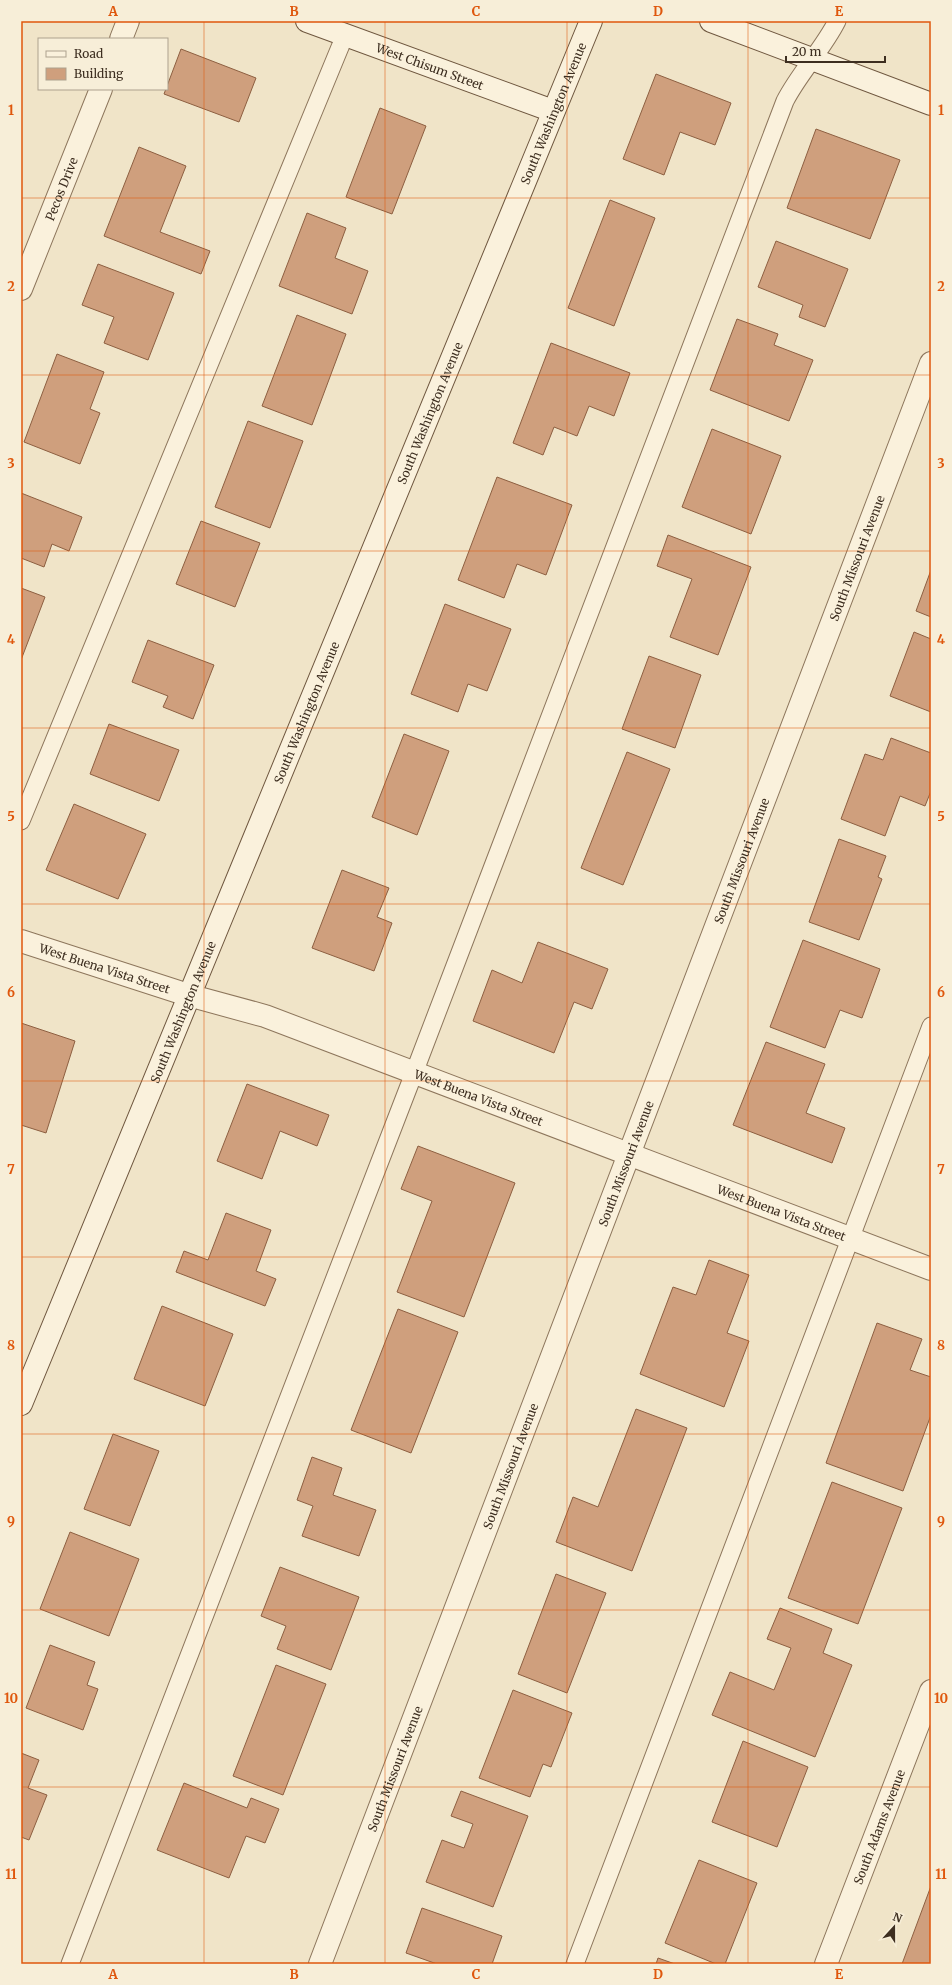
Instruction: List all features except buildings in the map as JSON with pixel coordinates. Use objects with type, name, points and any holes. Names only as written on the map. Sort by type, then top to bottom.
[{"type":"street","points":[[121,38],[128,21]]},
{"type":"street","name":"West Chisum Street","points":[[307,21],[553,111]]},
{"type":"street","name":"South Washington Avenue","points":[[21,1404],[188,995],[591,21]]},
{"type":"street","points":[[711,21],[931,104]]},
{"type":"street","name":"Pecos Drive","points":[[21,289],[101,90]]},
{"type":"street","name":"South Missouri Avenue","points":[[320,1964],[931,363]]},
{"type":"street","name":"West Buena Vista Street","points":[[21,941],[188,995],[265,1016],[931,1269]]},
{"type":"street","name":"South Adams Avenue","points":[[826,1964],[931,1690]]},
{"type":"lane","points":[[70,1964],[414,1073],[785,101],[795,82],[830,35],[837,21]]},
{"type":"lane","points":[[21,821],[345,35]]},
{"type":"lane","points":[[575,1964],[931,1026]]}]
